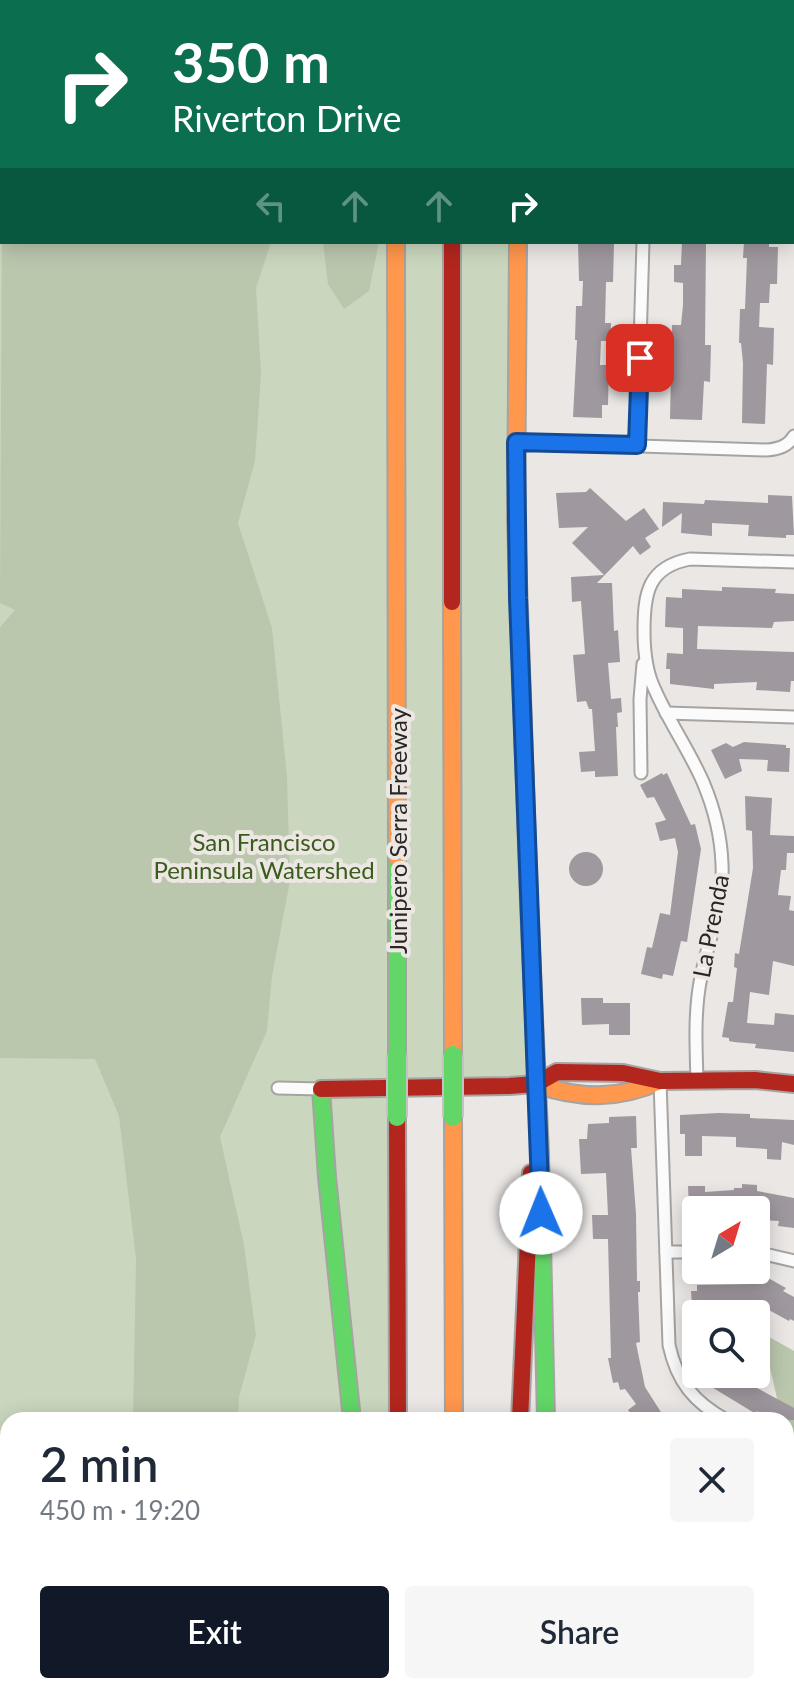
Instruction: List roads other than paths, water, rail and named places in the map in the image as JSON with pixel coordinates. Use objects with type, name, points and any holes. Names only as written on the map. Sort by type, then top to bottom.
[{"type":"main road","name":"Junipero Serra Freeway","points":[[396,244],[398,1412]]},
{"type":"main road","points":[[452,244],[454,1412]]},
{"type":"main road","points":[[518,244],[518,598],[540,1154],[546,1412]]},
{"type":"main road","points":[[351,1412],[326,1169],[321,1089],[536,1084],[561,1094],[582,1096],[638,1093],[660,1081],[755,1080],[794,1084]]},
{"type":"main road","points":[[520,1412],[531,1168],[540,1154]]},
{"type":"street","points":[[637,445],[643,244]]},
{"type":"street","points":[[516,442],[767,450],[779,449],[794,436]]},
{"type":"street","name":"La Prenda","points":[[641,773],[644,603],[649,586],[660,572],[675,562],[690,559],[794,562]]},
{"type":"street","name":"La Prenda","points":[[644,643],[648,671],[713,807],[722,867],[717,912],[696,1004],[697,1080]]},
{"type":"street","points":[[666,713],[794,717]]},
{"type":"street","points":[[660,1081],[669,1345],[681,1382],[693,1398],[714,1412]]},
{"type":"street","points":[[278,1088],[321,1089]]},
{"type":"street","points":[[666,1252],[682,1252]]},
{"type":"street","points":[[770,1255],[794,1261]]},
{"type":"park label","name":"San Francisco Peninsula Watershed","points":[[264,855]]}]
